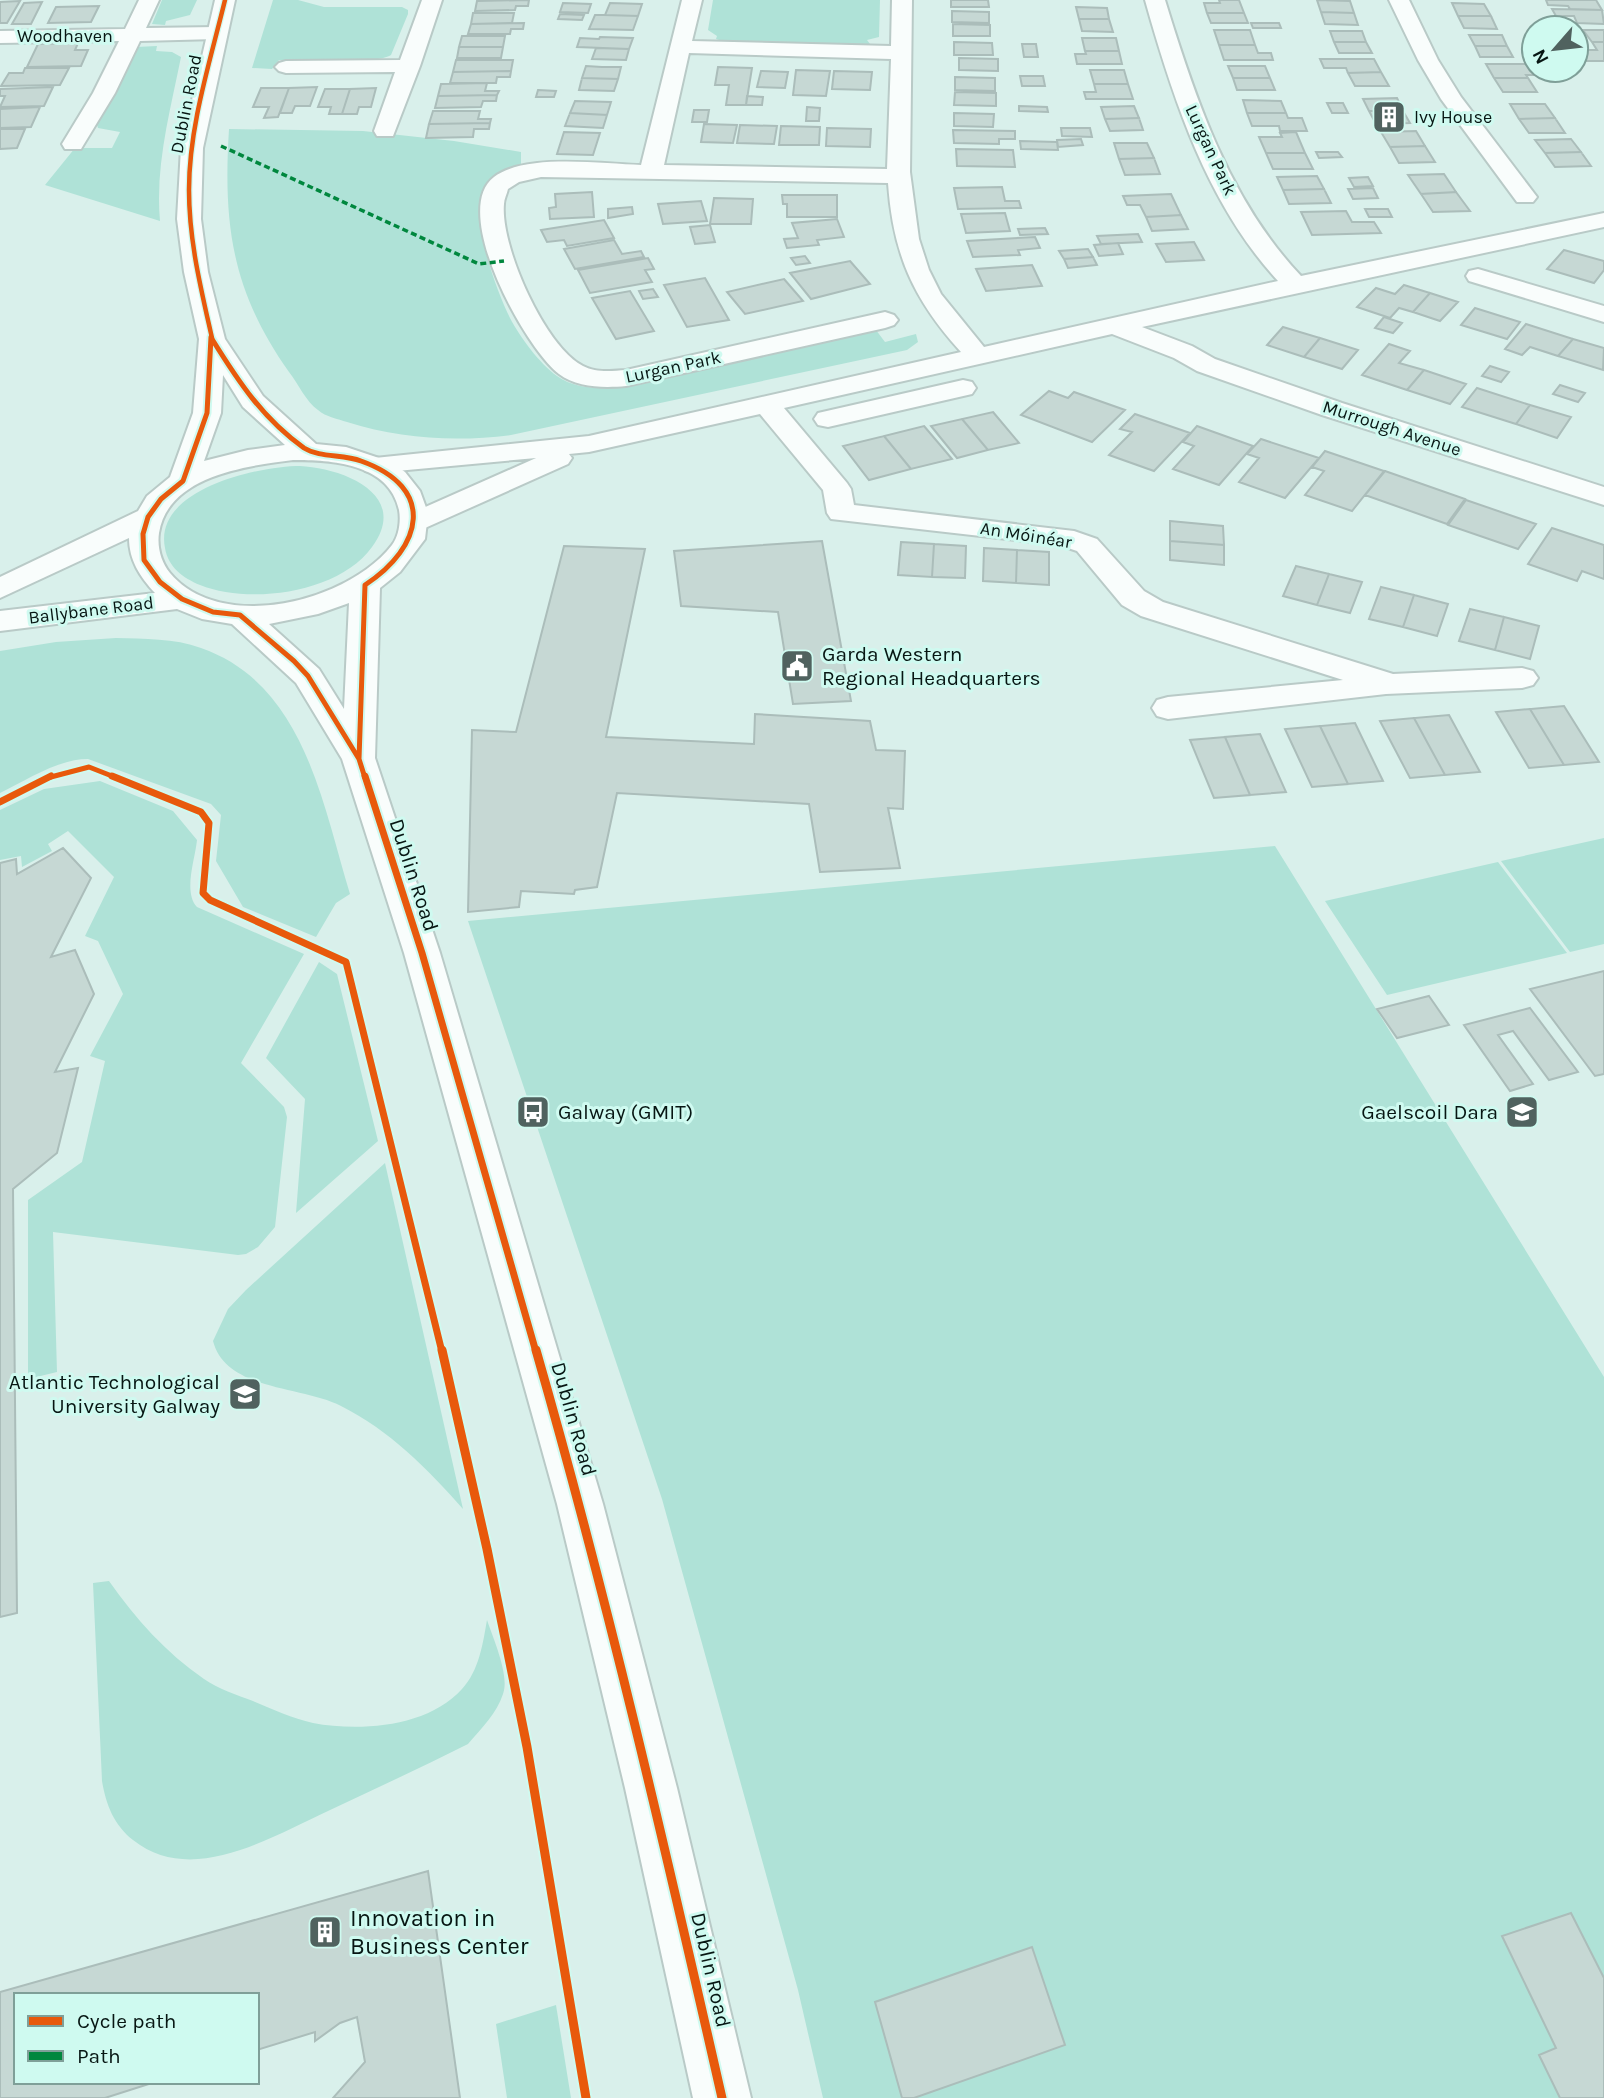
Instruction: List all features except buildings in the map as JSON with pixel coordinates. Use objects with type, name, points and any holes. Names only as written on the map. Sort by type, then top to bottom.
[{"type":"street","name":"Woodhaven","points":[[73,144],[104,93],[149,0]]},
{"type":"street","points":[[385,131],[432,0]]},
{"type":"street","points":[[651,170],[692,0]]},
{"type":"street","points":[[902,0],[903,53],[898,176],[904,223],[916,270],[944,317],[979,356]]},
{"type":"street","name":"Lurgan Park","points":[[1155,0],[1186,97],[1211,154],[1251,231],[1271,261],[1295,285]]},
{"type":"street","points":[[1399,0],[1428,60],[1452,99],[1525,197]]},
{"type":"street","name":"Woodhaven","points":[[0,37],[130,36],[225,12]]},
{"type":"street","name":"Dublin Road","points":[[183,481],[207,413],[212,339],[192,245],[188,188],[197,118],[225,12]]},
{"type":"street","points":[[681,47],[903,53]]},
{"type":"street","points":[[286,67],[410,66]]},
{"type":"street","name":"Lurgan Park","points":[[885,320],[626,378],[596,378],[568,369],[531,325],[520,305],[494,226],[493,200],[496,189],[507,179],[536,171],[651,170],[898,176]]},
{"type":"street","points":[[375,465],[589,444],[1295,285],[1604,220]]},
{"type":"street","points":[[1478,276],[1604,314]]},
{"type":"street","name":"Murrough Avenue","points":[[1159,317],[1183,352]]},
{"type":"street","name":"Murrough Avenue","points":[[1118,327],[1183,352],[1206,365],[1332,409],[1596,493]]},
{"type":"street","name":"Dublin Road","points":[[212,339],[253,401],[308,451]]},
{"type":"street","points":[[900,374],[919,398]]},
{"type":"street","points":[[828,419],[963,388]]},
{"type":"street","name":"An Móinéar","points":[[766,405],[837,489],[841,513],[891,516],[1063,537],[1087,545],[1133,598],[1152,609],[1188,622],[1282,648],[1391,685]]},
{"type":"street","points":[[415,522],[589,444]]},
{"type":"street","points":[[308,451],[345,455],[375,465],[402,484],[412,506],[415,522],[405,549],[389,567],[365,585],[293,610],[240,615],[213,612],[182,599],[160,582],[144,560],[142,534],[148,517],[160,499],[183,481],[247,459],[308,451]]},
{"type":"street","points":[[1596,493],[1604,467]]},
{"type":"street","name":"Ballybane Road","points":[[0,589],[148,517]]},
{"type":"street","name":"Dublin Road","points":[[359,759],[365,585]]},
{"type":"street","name":"Ballybane Road","points":[[0,621],[182,599]]},
{"type":"street","name":"Dublin Road","points":[[240,615],[308,676],[359,759],[422,953],[580,1503],[652,1788],[722,2098]]},
{"type":"street","name":"An Móinéar","points":[[1168,708],[1391,685],[1522,678]]},
{"type":"green space","points":[[162,0],[197,0],[190,15],[166,21],[165,25],[152,24]]},
{"type":"green space","points":[[273,0],[298,0],[324,7],[402,7],[408,10],[408,14],[391,55],[354,61],[279,60],[272,69],[252,68]]},
{"type":"green space","points":[[713,0],[880,0],[879,37],[867,40],[870,44],[864,45],[722,41],[716,39],[717,36],[708,30]]},
{"type":"green space","points":[[157,46],[156,51],[172,52],[181,57],[162,159],[160,221],[45,185],[75,148],[112,148],[120,132],[98,128],[96,122],[136,47]]},
{"type":"green space","points":[[229,129],[363,131],[521,152],[521,167],[495,177],[484,188],[480,200],[480,216],[486,253],[504,306],[519,333],[550,371],[573,384],[599,388],[625,387],[876,330],[885,342],[916,334],[918,342],[907,350],[511,435],[429,438],[367,428],[336,419],[314,407],[306,397],[270,342],[243,285],[230,227]]},
{"type":"green space","points":[[300,466],[334,472],[352,479],[366,487],[377,499],[383,512],[382,528],[372,547],[357,563],[316,585],[268,594],[243,594],[200,585],[182,575],[169,561],[165,548],[166,528],[175,510],[192,496],[236,476]]},
{"type":"green space","points":[[116,638],[170,641],[201,648],[236,665],[264,689],[286,717],[304,750],[318,785],[350,894],[336,903],[316,937],[243,907],[216,861],[221,815],[211,804],[88,759],[54,766],[0,793],[0,651],[56,642]]},
{"type":"green space","points":[[100,781],[173,811],[197,840],[190,884],[197,907],[304,954],[241,1063],[284,1107],[287,1117],[275,1227],[258,1247],[238,1255],[53,1232],[57,1372],[28,1379],[28,1200],[82,1162],[105,1061],[90,1056],[123,994],[98,941],[85,936],[114,877],[68,831],[48,844],[52,851],[22,867],[21,856],[0,860],[0,810],[44,789]]},
{"type":"green space","points":[[1604,838],[1604,944],[1570,952],[1501,861]]},
{"type":"green space","points":[[1275,846],[1604,1377],[1604,2098],[823,2098],[798,1990],[662,1499],[468,921]]},
{"type":"green space","points":[[1498,862],[1567,953],[1387,995],[1325,901]]},
{"type":"green space","points":[[319,962],[337,974],[378,1141],[296,1213],[305,1099],[266,1058]]},
{"type":"green space","points":[[385,1163],[463,1509],[422,1465],[359,1416],[325,1400],[249,1378],[233,1369],[221,1357],[213,1341],[228,1309],[246,1290]]},
{"type":"green space","points":[[109,1581],[152,1634],[204,1679],[228,1692],[305,1721],[332,1726],[372,1726],[392,1724],[431,1712],[448,1702],[473,1674],[487,1620],[503,1667],[503,1694],[493,1714],[468,1744],[282,1833],[231,1853],[206,1858],[180,1859],[156,1853],[133,1840],[121,1828],[109,1806],[102,1781],[93,1583]]},
{"type":"green space","points":[[556,2005],[571,2098],[507,2098],[496,2024]]},
{"type":"marked path","points":[[221,146],[479,264],[504,261]]},
{"type":"cycle path","points":[[225,0],[197,118],[189,188],[192,245],[212,339],[207,413],[183,481],[161,499],[148,517],[143,534],[144,560],[160,582],[182,599],[213,612],[240,615],[294,661],[308,676],[359,759],[422,953],[580,1504],[651,1788],[722,2098]]},
{"type":"cycle path","points":[[212,339],[247,394],[291,438],[309,451],[346,456],[372,465],[396,480],[406,490],[412,502],[415,515],[410,539],[400,555],[365,585],[359,759]]},
{"type":"cycle path","points":[[0,802],[54,775],[89,767],[201,812],[209,823],[203,893],[210,900],[346,962],[419,1255],[508,1648],[535,1791],[586,2098]]},
{"type":"place","name":"Ivy House","points":[[1389,117]]},
{"type":"place","name":"Garda Western Regional Headquarters","points":[[797,666]]},
{"type":"place","name":"Galway (GMIT)","points":[[533,1112]]},
{"type":"place","name":"Gaelscoil Dara","points":[[1522,1112]]},
{"type":"place","name":"Atlantic Technological University Galway","points":[[245,1394]]},
{"type":"place","name":"Innovation in Business Center","points":[[325,1932]]}]
